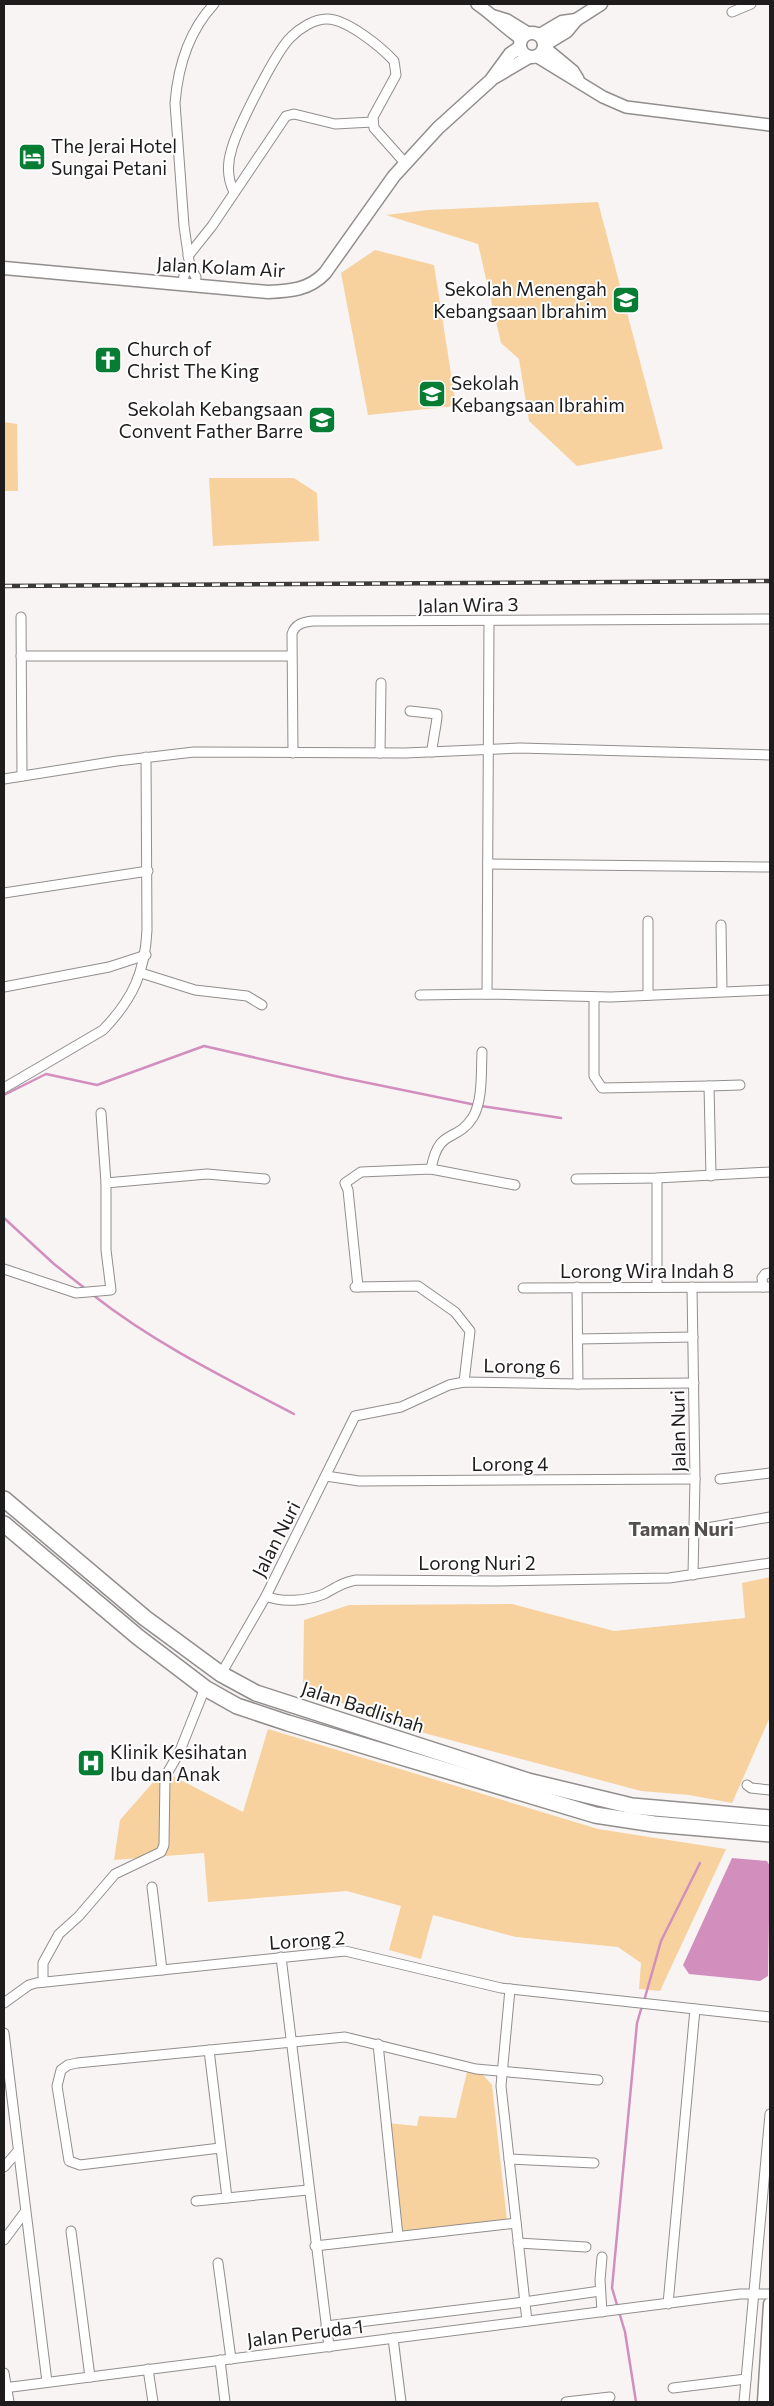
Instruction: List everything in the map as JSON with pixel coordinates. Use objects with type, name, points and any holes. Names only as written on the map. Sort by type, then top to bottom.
[{"type":"main road","name":"Jalan Kolam Air","points":[[4,268],[268,292],[298,289],[313,284],[325,273],[379,197],[406,164],[438,128],[491,80],[510,54],[567,31],[576,20],[601,4]]},
{"type":"main road","name":"Jalan Badlishah","points":[[4,1499],[145,1618],[221,1674],[244,1688],[526,1788],[595,1815],[629,1821],[766,1835]]},
{"type":"main road","name":"Jalan Badlishah","points":[[4,1524],[138,1637],[205,1688],[255,1713],[526,1788],[632,1806],[770,1818]]},
{"type":"main road","points":[[762,2402],[770,2304]]},
{"type":"street","points":[[189,285],[184,275],[190,266],[178,152],[177,84],[192,35],[214,4]]},
{"type":"street","points":[[477,4],[494,16],[502,26],[573,72],[581,82],[614,103],[636,110],[707,115],[770,125]]},
{"type":"street","points":[[732,12],[751,4]]},
{"type":"street","points":[[234,192],[229,182],[228,168],[232,148],[273,64],[289,38],[304,26],[327,19],[341,22],[355,30],[394,61],[396,75],[372,122],[374,128],[406,164]]},
{"type":"street","points":[[188,256],[212,226],[286,116],[294,114],[335,124],[372,122]]},
{"type":"street","points":[[21,617],[22,776]]},
{"type":"street","name":"Jalan Wira 3","points":[[293,753],[291,656],[293,629],[300,623],[770,619]]},
{"type":"street","points":[[487,994],[489,621]]},
{"type":"street","points":[[21,656],[291,656]]},
{"type":"street","points":[[380,753],[381,683]]},
{"type":"street","points":[[410,711],[437,714],[438,718],[433,734],[432,752]]},
{"type":"street","points":[[4,779],[146,757],[194,752],[380,753],[488,749],[770,755]]},
{"type":"street","points":[[4,1088],[103,1030],[114,1017],[141,972],[146,955],[148,871],[146,757]]},
{"type":"street","points":[[488,864],[770,867]]},
{"type":"street","points":[[4,893],[148,871]]},
{"type":"street","points":[[648,921],[648,995]]},
{"type":"street","points":[[721,925],[722,991]]},
{"type":"street","points":[[4,987],[109,967],[146,955]]},
{"type":"street","points":[[141,972],[195,990],[246,996],[262,1004]]},
{"type":"street","points":[[420,996],[487,994],[594,997],[770,990]]},
{"type":"street","points":[[594,997],[594,1076],[602,1088],[740,1084]]},
{"type":"street","points":[[432,1169],[437,1146],[470,1122],[477,1105],[482,1052]]},
{"type":"street","points":[[709,1086],[711,1176]]},
{"type":"street","points":[[4,1269],[67,1291],[84,1293],[111,1290],[106,1250],[106,1183],[101,1113]]},
{"type":"street","points":[[464,1382],[470,1331],[455,1312],[418,1286],[356,1287],[348,1190],[345,1183],[361,1172],[432,1169],[516,1184]]},
{"type":"street","points":[[576,1179],[657,1178],[770,1172]]},
{"type":"street","points":[[106,1183],[207,1174],[264,1179]]},
{"type":"street","points":[[657,1178],[657,1287]]},
{"type":"street","points":[[766,1288],[762,1278],[765,1274],[770,1273]]},
{"type":"street","points":[[577,1287],[578,1384]]},
{"type":"street","name":"Jalan Nuri","points":[[692,1287],[695,1479],[693,1575]]},
{"type":"street","name":"Lorong Wira Indah 8","points":[[523,1288],[766,1288]]},
{"type":"street","points":[[578,1339],[693,1337]]},
{"type":"street","name":"Lorong 6","points":[[355,1416],[401,1407],[449,1385],[464,1382],[578,1384],[694,1383]]},
{"type":"street","name":"Jalan Nuri","points":[[221,1674],[266,1596],[355,1416]]},
{"type":"street","points":[[720,1479],[770,1473]]},
{"type":"street","name":"Lorong 4","points":[[326,1476],[366,1482],[695,1479]]},
{"type":"street","points":[[695,1530],[770,1517]]},
{"type":"street","name":"Lorong Nuri 2","points":[[266,1596],[287,1600],[311,1598],[326,1593],[345,1582],[356,1580],[497,1581],[640,1578],[693,1575],[770,1563]]},
{"type":"street","points":[[4,2003],[29,1985],[43,1982],[43,1963],[59,1934],[87,1908],[115,1874],[161,1852],[164,1845],[165,1777],[179,1753],[205,1688]]},
{"type":"street","points":[[748,1785],[751,1788],[770,1790]]},
{"type":"street","points":[[152,1887],[162,1970]]},
{"type":"street","name":"Lorong 2","points":[[43,1982],[344,1951],[510,1989],[770,2016]]},
{"type":"street","points":[[281,1957],[308,2190],[329,2347]]},
{"type":"street","points":[[510,1989],[501,2072],[527,2322]]},
{"type":"street","points":[[668,2304],[695,2009]]},
{"type":"street","points":[[4,2033],[47,2382]]},
{"type":"street","points":[[220,2148],[80,2165],[71,2164],[58,2086],[61,2070],[68,2065],[345,2037],[476,2069],[598,2080]]},
{"type":"street","points":[[378,2044],[398,2236]]},
{"type":"street","points":[[209,2050],[227,2198]]},
{"type":"street","points":[[4,2091],[10,2083]]},
{"type":"street","points":[[744,2402],[752,2294],[770,2114]]},
{"type":"street","points":[[4,2167],[18,2151]]},
{"type":"street","points":[[509,2159],[594,2163]]},
{"type":"street","points":[[196,2202],[308,2190]]},
{"type":"street","points":[[4,2240],[25,2212]]},
{"type":"street","points":[[315,2246],[516,2223]]},
{"type":"street","points":[[71,2231],[90,2377]]},
{"type":"street","points":[[518,2243],[586,2247]]},
{"type":"street","points":[[602,2257],[600,2290],[606,2312]]},
{"type":"street","points":[[218,2263],[230,2359]]},
{"type":"street","points":[[326,2326],[524,2302],[600,2290]]},
{"type":"street","name":"Jalan Peruda 1","points":[[5,2387],[628,2308],[752,2294],[770,2294]]},
{"type":"street","points":[[393,2338],[401,2402]]},
{"type":"street","points":[[220,2360],[226,2402]]},
{"type":"street","points":[[148,2369],[153,2402]]},
{"type":"street","points":[[4,2373],[9,2402]]},
{"type":"street","points":[[672,2388],[746,2379]]},
{"type":"street","points":[[566,2402],[610,2397]]},
{"type":"shaded area","points":[[598,202],[663,449],[577,466],[529,421],[519,359],[501,343],[478,244],[386,215],[428,210]]},
{"type":"shaded area","points":[[375,250],[434,265],[456,406],[368,415],[341,273]]},
{"type":"shaded area","points":[[4,422],[17,424],[18,491],[4,491]]},
{"type":"shaded area","points":[[209,478],[294,478],[317,493],[319,541],[213,546]]},
{"type":"shaded area","points":[[770,1577],[770,1717],[732,1803],[689,1795],[641,1791],[424,1733],[303,1689],[304,1620],[349,1605],[512,1604],[614,1631],[745,1618],[742,1583]]},
{"type":"shaded area","points":[[268,1729],[598,1829],[726,1849],[660,1991],[639,1989],[641,1963],[618,1947],[516,1937],[433,1915],[421,1959],[389,1950],[401,1906],[347,1891],[208,1902],[204,1853],[114,1860],[120,1820],[163,1771],[243,1812]]},
{"type":"shaded area","points":[[732,1858],[767,1861],[770,1866],[768,1976],[760,1981],[689,1974],[683,1965]]},
{"type":"shaded area","points":[[467,2072],[483,2075],[492,2085],[507,2220],[400,2231],[387,2123],[417,2126],[419,2116],[456,2118]]},
{"type":"waterway","points":[[4,1095],[46,1074],[97,1085],[204,1046],[344,1078],[476,1105]]},
{"type":"waterway","points":[[481,1106],[561,1118]]},
{"type":"waterway","points":[[4,1218],[54,1264],[87,1290]]},
{"type":"waterway","points":[[93,1295],[140,1329],[165,1344],[294,1414]]},
{"type":"waterway","points":[[644,2001],[661,1941],[700,1863]]},
{"type":"waterway","points":[[636,2402],[625,2332],[612,2288],[637,2023],[642,2006]]},
{"type":"railway","points":[[4,586],[770,581]]},
{"type":"place","name":"The Jerai Hotel Sungai Petani","points":[[32,157]]},
{"type":"place","name":"Sekolah Menengah Kebangsaan Ibrahim","points":[[626,300]]},
{"type":"place","name":"Church of Christ The King","points":[[108,360]]},
{"type":"place","name":"Sekolah Kebangsaan Ibrahim","points":[[432,394]]},
{"type":"place","name":"Sekolah Kebangsaan Convent Father Barre","points":[[322,420]]},
{"type":"place","name":"Klinik Kesihatan Ibu dan Anak","points":[[91,1763]]},
{"type":"district","name":"Taman Nuri","points":[[681,1529]]}]
